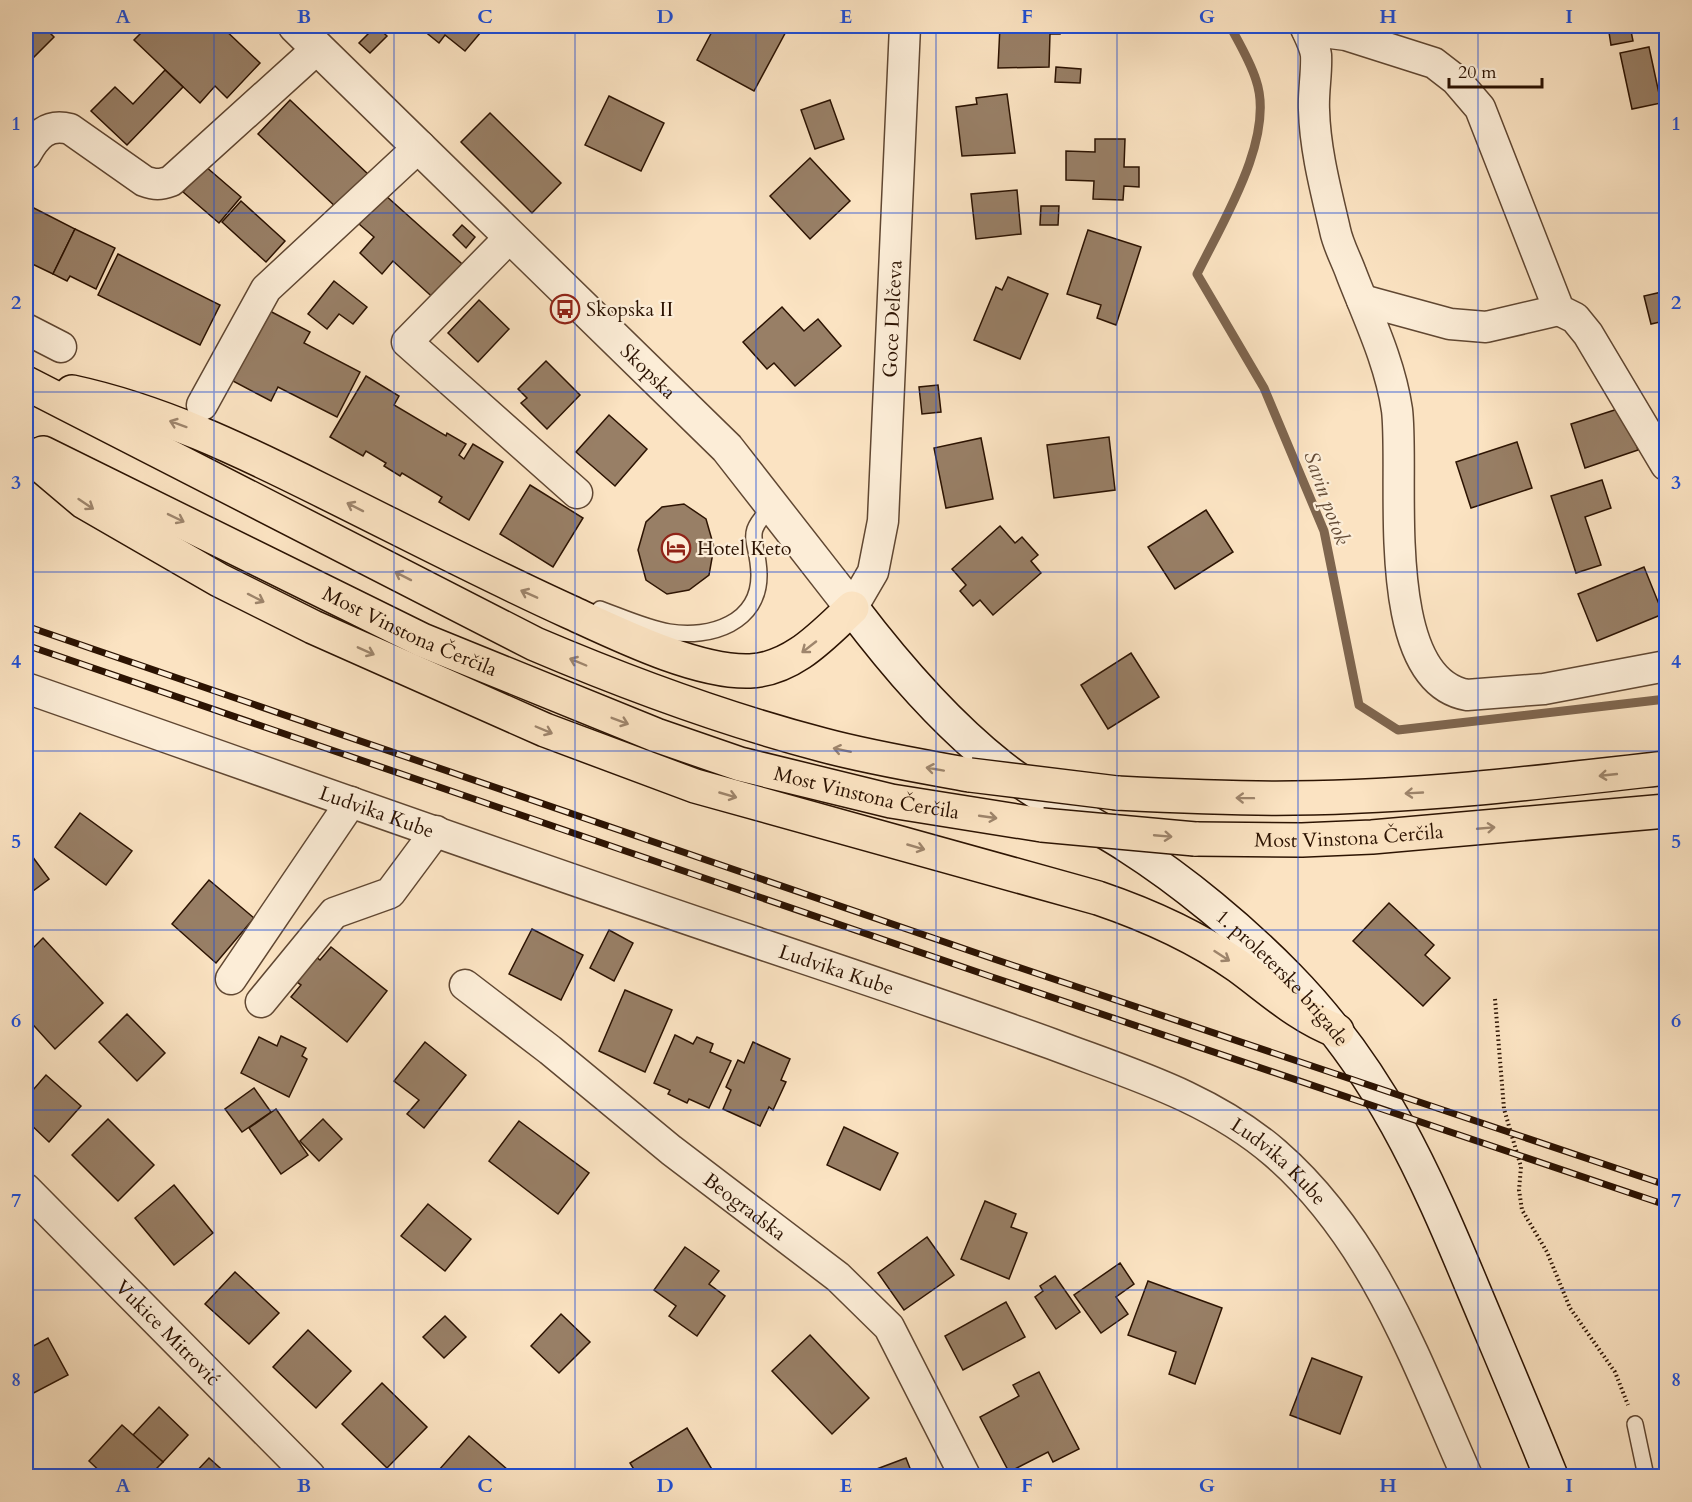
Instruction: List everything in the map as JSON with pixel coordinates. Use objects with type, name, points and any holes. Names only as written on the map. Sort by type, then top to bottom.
[{"type":"main road","name":"Skopska","points":[[307,37],[702,422],[774,505],[852,608]]},
{"type":"main road","points":[[27,384],[120,404],[186,427],[251,455],[558,607],[690,661],[729,670],[768,669],[795,657],[852,608]]},
{"type":"main road","name":"Most Vinstona Čerčila","points":[[27,384],[545,648],[687,705],[824,746],[970,775],[1117,793],[1195,797],[1295,798],[1446,790],[1666,768]]},
{"type":"main road","name":"Most Vinstona Čerčila","points":[[26,445],[422,640],[601,714],[740,764],[891,801],[1042,825],[1195,839],[1302,840],[1372,837],[1666,811]]},
{"type":"main road","points":[[26,453],[84,502],[141,538],[313,627],[461,694],[545,730],[694,786],[1088,896],[1146,915],[1204,945],[1238,966],[1289,1006],[1314,1022],[1337,1031]]},
{"type":"main road","name":"1. proleterske brigade","points":[[852,608],[905,675],[971,741],[1002,768],[1053,802],[1132,848],[1164,871],[1229,923],[1287,976],[1337,1031],[1386,1103],[1424,1172],[1551,1476]]},
{"type":"street","name":"Goce Delčeva","points":[[852,608],[873,572],[883,521],[905,26]]},
{"type":"street","points":[[1306,28],[1316,53],[1314,110],[1320,160],[1336,234],[1389,371],[1397,411],[1398,545],[1409,618],[1419,652],[1434,680],[1456,693],[1467,695],[1544,689],[1666,666]]},
{"type":"street","points":[[1306,28],[1346,35],[1434,63],[1456,80],[1480,108],[1559,310]]},
{"type":"street","points":[[26,154],[35,137],[52,128],[61,127],[70,129],[144,181],[154,185],[171,181],[307,37]]},
{"type":"street","points":[[202,405],[266,289],[420,146]]},
{"type":"street","points":[[512,236],[407,342],[577,493]]},
{"type":"street","points":[[1362,300],[1450,324],[1486,327],[1559,310],[1575,318],[1588,334],[1666,465]]},
{"type":"street","points":[[26,329],[61,347]]},
{"type":"street","name":"Ludvika Kube","points":[[26,688],[947,1006],[1176,1090],[1218,1111],[1248,1131],[1302,1179],[1364,1258],[1400,1324],[1467,1476]]},
{"type":"street","points":[[231,979],[351,802]]},
{"type":"street","points":[[261,1002],[334,914],[390,893],[436,831]]},
{"type":"street","name":"Beogradska","points":[[465,985],[550,1050],[671,1150],[838,1277],[889,1327],[965,1476]]},
{"type":"street","name":"Vukice Mitrović","points":[[26,1189],[310,1476]]},
{"type":"lane","points":[[558,607],[567,598],[671,633],[700,632],[724,627],[747,614],[757,596],[759,574],[754,533],[757,521],[774,505]]},
{"type":"lane","points":[[1635,1424],[1646,1476]]},
{"type":"path","points":[[1495,999],[1504,1109],[1521,1167],[1519,1190],[1522,1210],[1546,1252],[1570,1308],[1615,1372],[1635,1424]]},
{"type":"building","points":[[26,26],[43,26],[54,37],[28,63],[26,60]]},
{"type":"building","points":[[148,26],[221,26],[260,63],[227,98],[215,86],[200,103],[134,40]]},
{"type":"building","points":[[376,26],[387,36],[370,53],[359,43]]},
{"type":"building","points":[[418,26],[486,26],[465,51],[445,35],[439,43]]},
{"type":"building","points":[[715,26],[789,26],[754,91],[697,60]]},
{"type":"building","points":[[1000,26],[1060,26],[1060,34],[1050,34],[1049,67],[998,68]]},
{"type":"building","points":[[1608,26],[1630,26],[1633,41],[1611,45]]},
{"type":"building","points":[[1649,47],[1661,103],[1632,109],[1620,53]]},
{"type":"building","points":[[1056,67],[1081,69],[1080,83],[1055,82]]},
{"type":"building","points":[[165,70],[183,87],[127,145],[91,111],[115,87],[133,104]]},
{"type":"building","points":[[1007,94],[1015,153],[962,156],[956,107],[977,104],[976,98]]},
{"type":"building","points":[[609,96],[664,123],[641,171],[585,145]]},
{"type":"building","points":[[290,100],[370,176],[338,209],[258,134]]},
{"type":"building","points":[[830,100],[844,139],[815,149],[801,110]]},
{"type":"building","points":[[490,113],[561,183],[532,213],[461,142]]},
{"type":"building","points":[[1095,139],[1125,139],[1124,167],[1139,167],[1139,187],[1124,186],[1123,200],[1093,199],[1094,181],[1066,180],[1066,151],[1095,152]]},
{"type":"building","points":[[810,158],[850,201],[810,239],[770,196]]},
{"type":"building","points":[[205,166],[241,197],[219,223],[183,192]]},
{"type":"building","points":[[1017,190],[1021,234],[976,239],[971,194]]},
{"type":"building","points":[[385,195],[470,271],[440,304],[393,261],[382,274],[360,253],[374,237],[359,224]]},
{"type":"building","points":[[241,201],[285,241],[266,262],[222,222]]},
{"type":"building","points":[[26,204],[75,229],[53,274],[26,261]]},
{"type":"building","points":[[1041,206],[1059,206],[1058,225],[1040,225]]},
{"type":"building","points":[[462,225],[475,237],[466,248],[453,235]]},
{"type":"building","points":[[75,229],[115,248],[96,289],[70,276],[67,281],[53,274]]},
{"type":"building","points":[[1088,230],[1141,247],[1116,325],[1097,318],[1101,305],[1067,294]]},
{"type":"building","points":[[1666,231],[1666,273],[1661,232]]},
{"type":"building","points":[[118,254],[220,305],[200,345],[98,295]]},
{"type":"building","points":[[1008,277],[1048,294],[1020,359],[974,340],[996,287],[1002,290]]},
{"type":"building","points":[[334,281],[367,307],[353,324],[339,314],[327,329],[308,314]]},
{"type":"building","points":[[1666,291],[1666,316],[1659,317],[1660,322],[1651,324],[1644,296]]},
{"type":"building","points":[[479,300],[509,329],[478,362],[448,333]]},
{"type":"building","points":[[782,307],[804,331],[818,319],[841,346],[795,386],[774,363],[767,369],[743,342]]},
{"type":"building","points":[[266,309],[310,332],[304,343],[360,372],[337,417],[278,387],[271,401],[231,380]]},
{"type":"building","points":[[1666,316],[1666,350],[1659,317]]},
{"type":"building","points":[[546,361],[580,395],[547,429],[521,403],[527,398],[518,389]]},
{"type":"building","points":[[366,376],[399,396],[394,405],[446,436],[447,433],[466,444],[459,455],[464,459],[473,444],[503,462],[469,520],[439,502],[442,497],[402,473],[400,476],[384,466],[386,463],[366,451],[363,456],[330,437]]},
{"type":"building","points":[[938,385],[941,412],[922,414],[919,387]]},
{"type":"building","points":[[1624,407],[1638,450],[1585,468],[1571,424]]},
{"type":"building","points":[[609,415],[647,449],[615,486],[576,452]]},
{"type":"building","points":[[1109,437],[1115,490],[1054,498],[1047,445]]},
{"type":"building","points":[[981,438],[993,499],[946,508],[934,448]]},
{"type":"building","points":[[1517,442],[1532,488],[1471,508],[1456,462]]},
{"type":"building","points":[[1602,480],[1611,508],[1585,517],[1601,565],[1576,573],[1551,496]]},
{"type":"building","points":[[530,485],[583,518],[553,567],[500,534]]},
{"type":"building","name":"Hotel Keto","points":[[684,504],[706,519],[714,547],[709,575],[689,590],[667,594],[646,580],[638,550],[646,522],[662,507]]},
{"type":"building","points":[[1206,510],[1233,552],[1175,589],[1148,547]]},
{"type":"building","points":[[1000,526],[1015,543],[1022,537],[1038,555],[1031,561],[1041,573],[993,615],[980,600],[973,606],[960,591],[966,585],[952,569]]},
{"type":"building","points":[[1644,567],[1663,614],[1597,641],[1578,594]]},
{"type":"building","points":[[1131,653],[1159,697],[1108,729],[1081,685]]},
{"type":"building","points":[[80,813],[132,851],[106,885],[55,847]]},
{"type":"building","points":[[32,856],[49,879],[33,891],[26,881],[26,861]]},
{"type":"building","points":[[209,880],[254,918],[216,963],[172,924]]},
{"type":"building","points":[[1389,903],[1434,945],[1425,955],[1450,978],[1423,1006],[1353,941]]},
{"type":"building","points":[[532,929],[583,955],[561,1000],[509,974]]},
{"type":"building","points":[[609,930],[633,943],[614,981],[590,968]]},
{"type":"building","points":[[43,938],[103,1003],[55,1049],[26,1017],[26,955]]},
{"type":"building","points":[[331,947],[387,991],[347,1042],[291,997],[301,985],[291,978],[311,953],[320,960]]},
{"type":"building","points":[[625,990],[672,1010],[645,1072],[599,1051]]},
{"type":"building","points":[[127,1014],[165,1053],[137,1081],[99,1042]]},
{"type":"building","points":[[675,1035],[693,1044],[697,1037],[713,1044],[710,1052],[731,1061],[709,1108],[689,1099],[687,1103],[668,1094],[670,1090],[654,1083]]},
{"type":"building","points":[[281,1036],[306,1048],[302,1056],[307,1059],[289,1097],[241,1073],[259,1037],[277,1046]]},
{"type":"building","points":[[425,1042],[466,1075],[424,1128],[407,1114],[419,1100],[394,1081]]},
{"type":"building","points":[[753,1042],[790,1059],[781,1080],[786,1082],[773,1110],[769,1107],[760,1126],[723,1109],[731,1090],[726,1087],[738,1060],[744,1063]]},
{"type":"building","points":[[46,1075],[81,1106],[49,1142],[26,1120],[26,1098]]},
{"type":"building","points":[[254,1088],[271,1112],[242,1132],[225,1109]]},
{"type":"building","points":[[276,1109],[308,1155],[281,1174],[249,1128]]},
{"type":"building","points":[[108,1119],[154,1165],[118,1201],[72,1155]]},
{"type":"building","points":[[323,1119],[342,1139],[319,1161],[300,1141]]},
{"type":"building","points":[[519,1121],[589,1173],[558,1214],[489,1161]]},
{"type":"building","points":[[844,1127],[898,1153],[880,1190],[827,1165]]},
{"type":"building","points":[[174,1185],[213,1233],[174,1265],[135,1218]]},
{"type":"building","points":[[985,1201],[1016,1214],[1011,1227],[1027,1233],[1009,1279],[961,1259]]},
{"type":"building","points":[[428,1204],[471,1239],[445,1271],[401,1236]]},
{"type":"building","points":[[927,1237],[954,1275],[904,1310],[878,1273]]},
{"type":"building","points":[[685,1247],[719,1271],[709,1284],[725,1296],[697,1336],[669,1316],[676,1306],[654,1290]]},
{"type":"building","points":[[1120,1263],[1134,1284],[1116,1297],[1128,1314],[1101,1333],[1074,1295]]},
{"type":"building","points":[[235,1272],[279,1313],[249,1344],[205,1304]]},
{"type":"building","points":[[1055,1276],[1080,1312],[1056,1329],[1035,1297],[1043,1291],[1040,1286]]},
{"type":"building","points":[[1148,1281],[1222,1308],[1195,1384],[1169,1374],[1176,1352],[1128,1335]]},
{"type":"building","points":[[1006,1302],[1025,1337],[963,1370],[945,1336]]},
{"type":"building","points":[[561,1314],[590,1342],[559,1373],[531,1346]]},
{"type":"building","points":[[445,1316],[466,1337],[444,1358],[423,1337]]},
{"type":"building","points":[[308,1330],[351,1371],[316,1408],[273,1367]]},
{"type":"building","points":[[810,1335],[869,1398],[832,1434],[772,1371]]},
{"type":"building","points":[[48,1338],[68,1375],[26,1397],[26,1350]]},
{"type":"building","points":[[1312,1358],[1362,1377],[1340,1434],[1290,1415]]},
{"type":"building","points":[[1039,1372],[1079,1449],[1053,1462],[1048,1452],[1009,1472],[980,1417],[1019,1396],[1013,1385]]},
{"type":"building","points":[[382,1383],[427,1427],[387,1468],[342,1424]]},
{"type":"building","points":[[159,1407],[188,1435],[163,1462],[133,1435]]},
{"type":"building","points":[[122,1425],[163,1462],[149,1476],[105,1476],[89,1461]]},
{"type":"building","points":[[687,1428],[716,1476],[638,1476],[630,1463]]},
{"type":"building","points":[[469,1436],[515,1476],[445,1476],[438,1471]]},
{"type":"building","points":[[209,1458],[229,1476],[192,1476]]},
{"type":"building","points":[[906,1458],[913,1476],[858,1476]]},
{"type":"waterway","name":"Savin potok","points":[[1230,26],[1248,59],[1256,80],[1260,103],[1259,127],[1253,153],[1243,179],[1197,274],[1264,388],[1324,531],[1359,705],[1398,730],[1666,699]]},
{"type":"railway","points":[[26,626],[994,959],[1666,1185]]},
{"type":"railway","points":[[26,645],[992,977],[1666,1205]]},
{"type":"place","name":"Skopska II","points":[[565,309]]},
{"type":"place","name":"Hotel Keto","points":[[676,548]]}]
